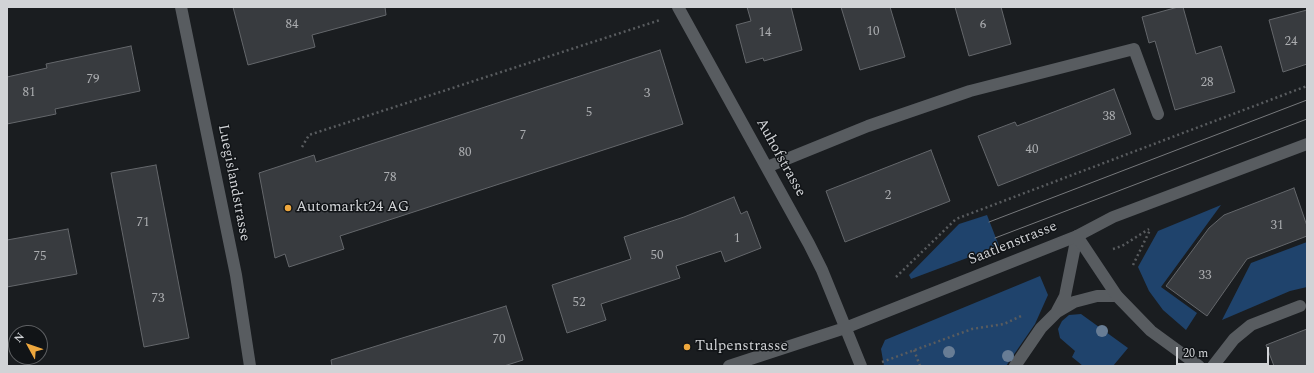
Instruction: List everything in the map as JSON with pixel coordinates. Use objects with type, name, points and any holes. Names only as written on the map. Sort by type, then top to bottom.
[{"type":"street","name":"Luegislandstrasse","points":[[181,7],[236,275],[250,366]]},
{"type":"street","name":"Auhofstrasse","points":[[678,7],[809,244],[822,270],[845,328]]},
{"type":"street","points":[[767,167],[868,126],[970,91],[1134,48],[1158,114]]},
{"type":"street","name":"Saatlenstrasse","points":[[728,366],[845,328],[1077,236],[1113,217],[1307,144]]},
{"type":"street","points":[[1077,236],[1117,296],[1151,331],[1199,366]]},
{"type":"street","points":[[1057,312],[1065,296],[1077,236]]},
{"type":"street","points":[[1015,366],[1041,328],[1057,312],[1074,302],[1097,296],[1117,296]]},
{"type":"street","points":[[1213,366],[1234,339],[1251,325],[1300,306]]},
{"type":"street","points":[[845,328],[861,366]]},
{"type":"path","points":[[302,147],[309,135],[661,20]]},
{"type":"path","points":[[896,277],[956,220],[1307,86]]},
{"type":"path","points":[[1133,265],[1151,228]]},
{"type":"path","points":[[880,363],[972,329],[1004,324],[1025,314]]},
{"type":"path","points":[[914,350],[920,366]]},
{"type":"shaded area","points":[[1221,205],[1161,287],[1197,313],[1186,330],[1163,310],[1149,291],[1138,267],[1158,231]]},
{"type":"shaded area","points":[[987,215],[999,246],[911,279],[909,275],[959,224]]},
{"type":"shaded area","points":[[1307,242],[1307,287],[1290,291],[1222,320],[1251,263]]},
{"type":"shaded area","points":[[1040,276],[1048,295],[1035,324],[1006,366],[884,366],[881,349],[885,340]]},
{"type":"shaded area","points":[[1081,314],[1128,348],[1113,366],[1083,366],[1072,357],[1075,351],[1060,338],[1058,329],[1062,321],[1069,315]]},
{"type":"building","points":[[233,7],[385,7],[386,15],[312,35],[315,47],[248,65]]},
{"type":"building","points":[[747,7],[791,7],[802,50],[764,61],[763,58],[746,63],[736,25],[751,21]]},
{"type":"building","points":[[841,7],[890,7],[905,57],[860,70]]},
{"type":"building","points":[[955,7],[1001,7],[1011,44],[969,56]]},
{"type":"building","points":[[1183,7],[1196,54],[1221,46],[1235,92],[1175,110],[1155,41],[1149,43],[1142,17]]},
{"type":"building","points":[[1307,10],[1307,64],[1283,72],[1269,20]]},
{"type":"building","points":[[131,46],[140,91],[55,109],[56,114],[7,124],[7,77],[47,68],[46,64]]},
{"type":"building","points":[[660,50],[683,124],[340,236],[344,249],[289,267],[285,254],[275,258],[259,173],[314,155],[316,162]]},
{"type":"building","points":[[1114,89],[1131,134],[998,186],[978,136],[1015,122],[1017,126]]},
{"type":"building","points":[[931,150],[950,201],[845,242],[826,191]]},
{"type":"building","points":[[156,165],[189,338],[144,347],[111,173]]},
{"type":"building","points":[[1294,188],[1307,226],[1307,236],[1247,259],[1207,316],[1166,286],[1209,228],[1224,215]]},
{"type":"building","points":[[734,197],[741,214],[747,211],[761,248],[725,262],[721,251],[676,266],[680,278],[601,304],[606,320],[567,333],[552,285],[631,259],[624,237],[684,217]]},
{"type":"building","points":[[68,229],[77,274],[7,287],[7,240]]},
{"type":"building","points":[[506,306],[523,360],[504,366],[332,366],[331,360]]},
{"type":"building","points":[[1307,329],[1307,366],[1274,366],[1266,345]]},
{"type":"tram line","points":[[989,222],[1307,100]]},
{"type":"tram line","points":[[995,238],[1307,119]]},
{"type":"place","name":"Automarkt24 AG","points":[[288,208]]},
{"type":"place","name":"Tulpenstrasse","points":[[687,347]]}]
